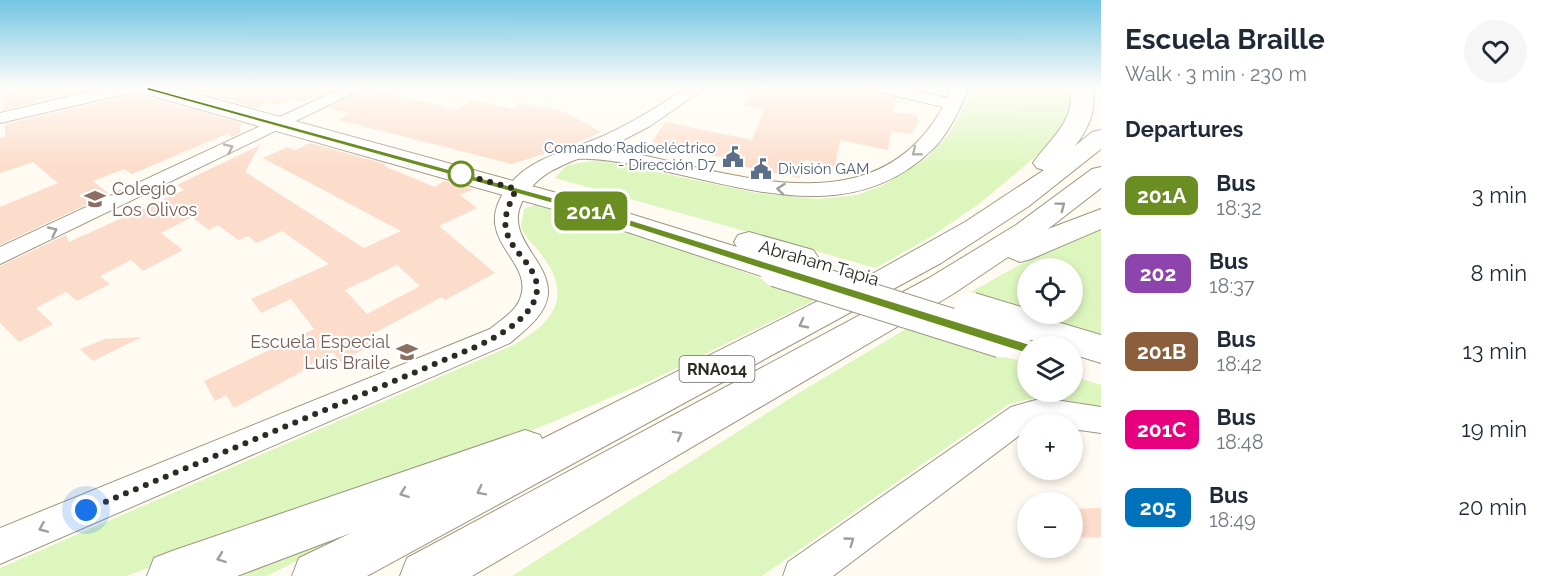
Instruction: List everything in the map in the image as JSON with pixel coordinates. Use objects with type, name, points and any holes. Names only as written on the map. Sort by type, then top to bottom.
[{"type":"main road","name":"Abraham Tapia","points":[[263,115],[521,184],[789,263],[1017,338]]},
{"type":"main road","name":"Abraham Tapia","points":[[270,115],[289,121]]},
{"type":"main road","points":[[957,239],[1037,172],[1068,138],[1081,115]]},
{"type":"main road","name":"RNA014","points":[[317,576],[768,342],[957,239],[1045,181],[1101,137]]},
{"type":"main road","name":"RNA014","points":[[425,576],[941,286],[1027,231],[1101,174]]},
{"type":"main road","points":[[941,286],[1101,218]]},
{"type":"main road","points":[[172,576],[516,452],[768,342]]},
{"type":"main road","name":"Abraham Tapia","points":[[1083,347],[1101,350]]},
{"type":"main road","points":[[1083,366],[1101,371]]},
{"type":"main road","points":[[474,576],[634,459]]},
{"type":"street","points":[[0,256],[301,115]]},
{"type":"street","points":[[0,546],[506,333],[526,312],[535,296],[535,275],[510,242],[506,230],[506,215],[521,184],[544,166],[614,138],[652,115]]},
{"type":"street","points":[[576,155],[616,157],[782,190],[839,189],[878,176],[909,158],[934,134],[945,115]]},
{"type":"street","points":[[802,576],[1022,416],[1043,411],[1101,420]]},
{"type":"green space","points":[[959,115],[1070,115],[1057,136],[979,204],[929,238],[876,268],[555,178],[567,165],[598,160],[757,193],[819,199],[857,195],[883,185],[928,157],[949,134]]},
{"type":"green space","points":[[535,205],[677,248],[815,300],[650,381],[533,430],[126,576],[0,576],[0,568],[511,346],[526,337],[548,318],[557,296],[556,283],[551,269],[521,228],[524,209]]},
{"type":"green space","points":[[1101,226],[1101,337],[1060,324],[1083,324],[1083,258],[1032,258]]},
{"type":"green space","points":[[1017,266],[1017,310],[969,293]]},
{"type":"green space","points":[[906,329],[1017,360],[1018,402],[1009,404],[762,576],[512,576],[792,397]]},
{"type":"green space","points":[[1083,379],[1101,385],[1101,407],[1075,402],[1083,402]]},
{"type":"green space","points":[[361,529],[267,576],[207,576]]},
{"type":"building","points":[[44,115],[212,115],[241,123],[240,133],[231,137],[229,133],[132,174],[124,169],[93,181],[109,194],[0,245],[0,207],[58,183],[33,162],[0,173],[0,138],[5,137],[5,124]]},
{"type":"building","points":[[346,115],[570,115],[601,132],[572,145],[512,164],[339,120]]},
{"type":"building","points":[[762,115],[918,115],[918,124],[910,134],[891,131],[888,150],[840,140],[835,166],[805,160],[800,178],[741,166],[743,162],[652,142],[665,122],[752,140]]},
{"type":"building","points":[[310,143],[386,164],[384,166],[435,187],[444,181],[474,189],[460,195],[477,208],[439,226],[495,273],[445,300],[442,297],[365,338],[372,345],[340,362],[333,352],[234,408],[226,395],[215,401],[204,381],[314,329],[291,299],[261,313],[251,299],[329,264],[282,231],[257,243],[248,236],[238,240],[218,225],[209,230],[192,217],[161,233],[183,250],[143,271],[131,260],[100,276],[110,284],[77,301],[66,292],[36,308],[53,324],[19,342],[0,323],[0,266],[66,235],[69,242],[184,190],[177,185],[260,145],[245,172],[364,248],[401,231],[263,158],[287,147],[295,150]],"holes":[[[397,265],[420,286],[367,314],[345,290]]]},
{"type":"building","points":[[142,337],[93,361],[80,349],[105,339]]},
{"type":"building","points":[[1101,508],[1101,537],[1083,538],[1083,509]]},
{"type":"bus line","name":"201A","points":[[247,115],[598,213],[1017,346]]},
{"type":"place","name":"Comando Radioeléctrico - Dirección D7","points":[[733,157]]},
{"type":"place","name":"División GAM","points":[[761,169]]},
{"type":"place","name":"Colegio Los Olivos","points":[[95,199]]},
{"type":"place","name":"Escuela Especial Luis Braile","points":[[407,352]]},
{"type":"route","points":[[86,510],[473,348],[500,336],[520,321],[531,305],[536,286],[535,275],[507,237],[506,215],[516,189],[461,174]]}]
